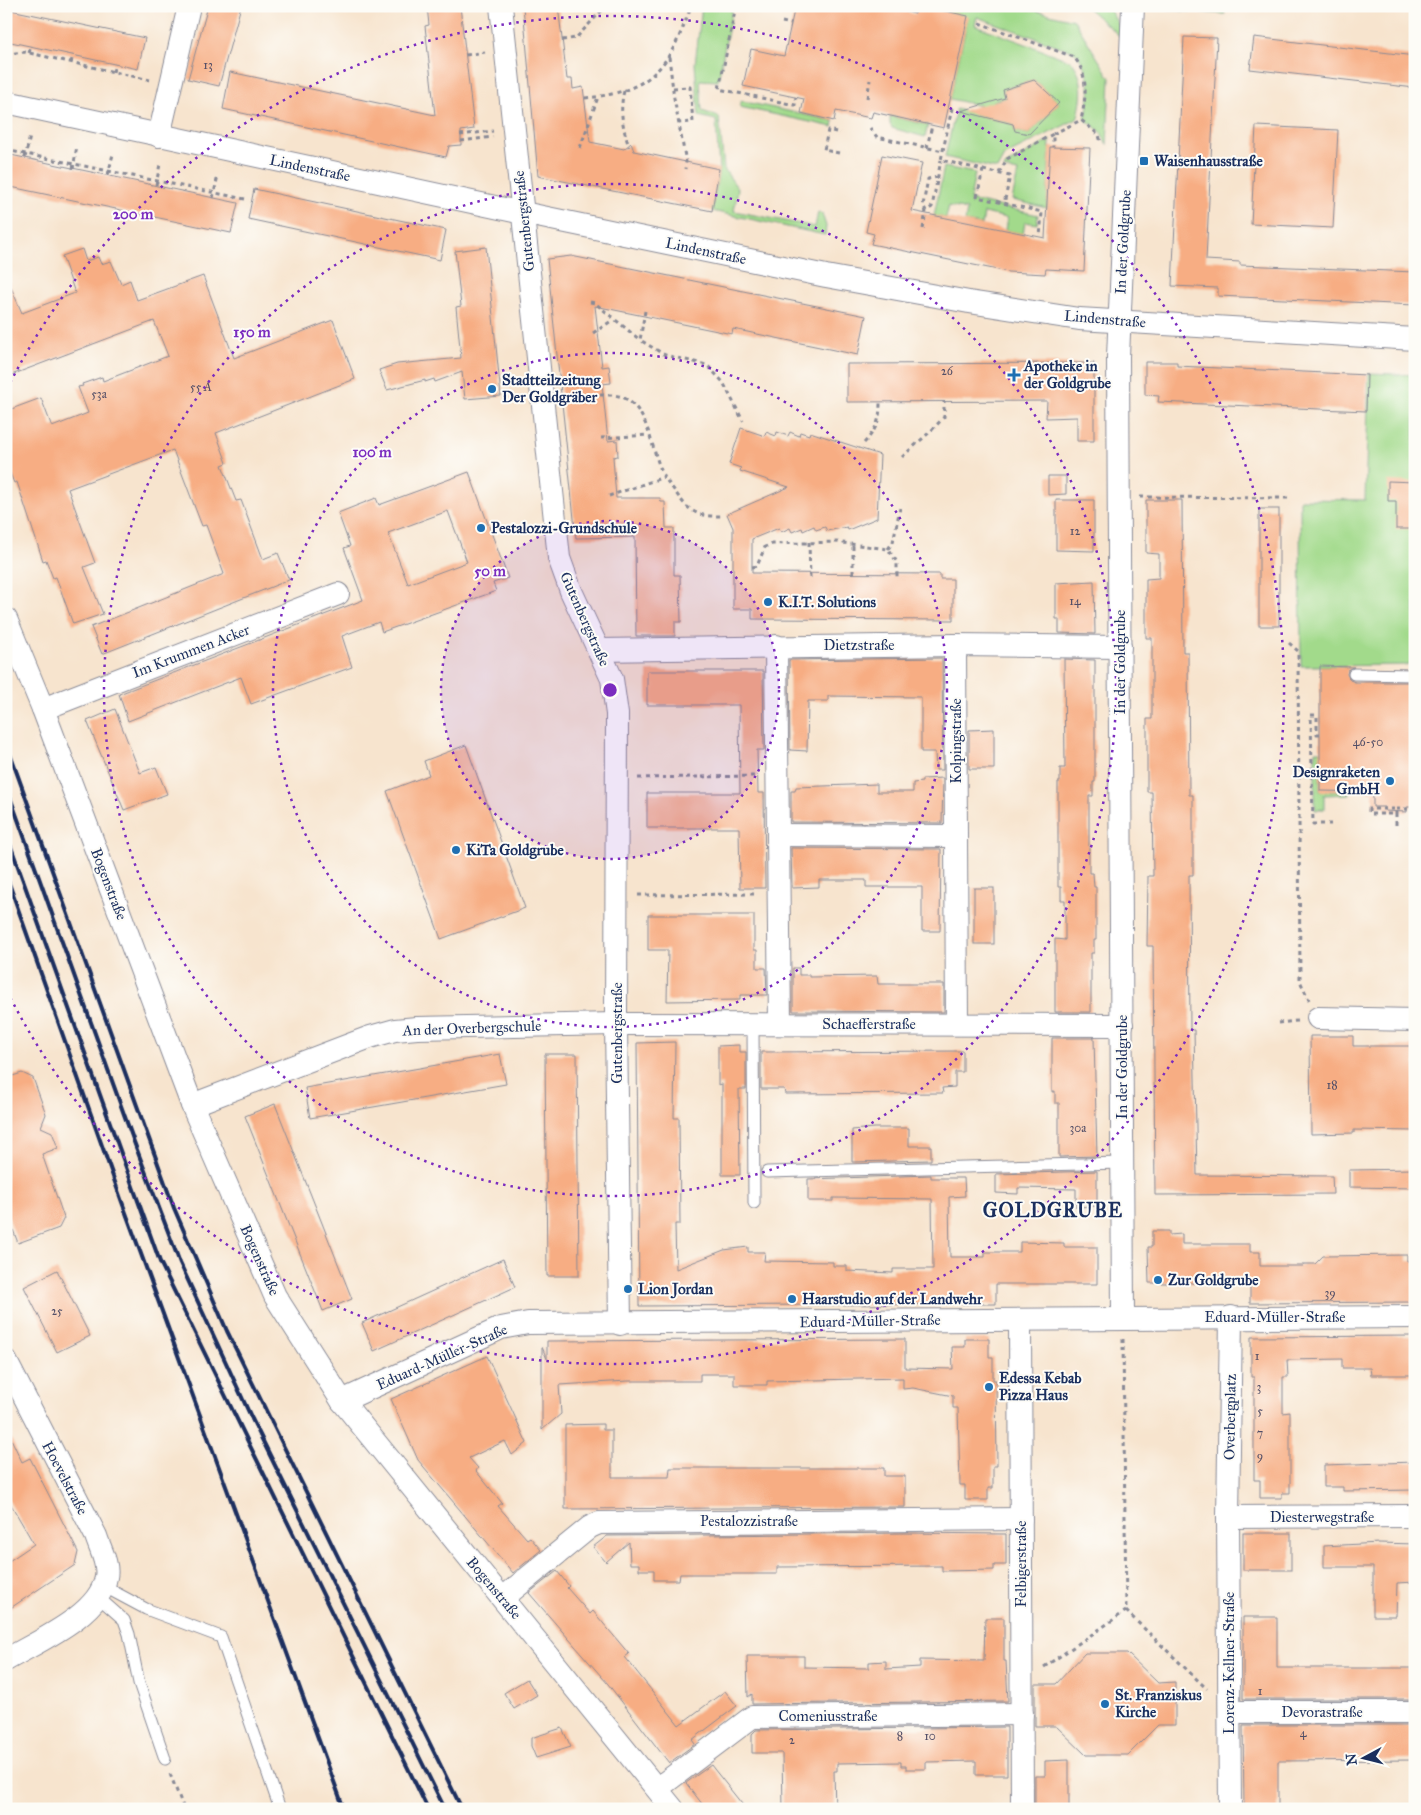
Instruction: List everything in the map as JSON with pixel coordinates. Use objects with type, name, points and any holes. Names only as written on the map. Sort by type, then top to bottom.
[{"type":"street","points":[[159,136],[189,6]]},
{"type":"street","name":"Gutenbergstraße","points":[[501,6],[559,558],[571,591],[612,679],[618,714],[616,1024],[620,1324]]},
{"type":"street","name":"In der Goldgrube","points":[[1124,1319],[1119,321],[1133,6]]},
{"type":"street","name":"Lindenstraße","points":[[6,102],[159,136],[826,276],[969,302],[1079,318],[1415,339]]},
{"type":"street","name":"Im Krummen Acker","points":[[43,709],[338,594]]},
{"type":"street","name":"Bogenstraße","points":[[6,619],[43,709],[192,1105],[275,1296],[342,1401],[658,1788],[673,1809]]},
{"type":"street","name":"Dietzstraße","points":[[599,650],[776,646],[955,645],[1120,647]]},
{"type":"street","name":"Kolpingstraße","points":[[955,645],[957,1024]]},
{"type":"street","points":[[776,646],[780,1024]]},
{"type":"street","points":[[778,835],[956,836]]},
{"type":"street","points":[[1318,1018],[1415,1020]]},
{"type":"street","name":"Schaefferstraße","points":[[616,1024],[1122,1025]]},
{"type":"street","name":"An der Overbergschule","points":[[192,1105],[370,1036],[395,1030],[616,1024]]},
{"type":"street","name":"Eduard-Müller-Straße","points":[[342,1401],[501,1328],[528,1323],[620,1324],[1231,1317],[1415,1317]]},
{"type":"street","name":"Overbergplatz","points":[[1228,1517],[1231,1317]]},
{"type":"street","name":"Felbigerstraße","points":[[1020,1320],[1022,1809]]},
{"type":"street","name":"Hoevelstraße","points":[[6,1361],[96,1536],[104,1559],[107,1576],[101,1592]]},
{"type":"street","name":"Diesterwegstraße","points":[[1228,1517],[1415,1516]]},
{"type":"street","name":"Lorenz-Kellner-Straße","points":[[1228,1517],[1230,1809]]},
{"type":"street","name":"Pestalozzistraße","points":[[503,1598],[599,1523],[1021,1519]]},
{"type":"street","points":[[6,1660],[64,1626],[83,1612],[101,1592]]},
{"type":"street","name":"Devorastraße","points":[[1230,1712],[1415,1712]]},
{"type":"street","name":"Comeniusstraße","points":[[658,1788],[752,1717],[1022,1714]]},
{"type":"lane","points":[[1354,674],[1415,675]]},
{"type":"lane","points":[[753,1024],[754,1203]]},
{"type":"lane","points":[[767,1172],[1122,1163]]},
{"type":"lane","points":[[101,1592],[124,1620],[129,1634],[139,1683],[165,1759]]},
{"type":"lane","points":[[101,1592],[221,1637],[280,1809]]},
{"type":"path","points":[[562,40],[576,38],[606,6]]},
{"type":"path","points":[[585,98],[624,91],[650,77],[669,57],[681,34],[691,6]]},
{"type":"path","points":[[736,6],[720,89],[795,105],[796,97]]},
{"type":"path","points":[[907,12],[908,6]]},
{"type":"path","points":[[782,22],[791,24]]},
{"type":"path","points":[[979,23],[1074,57],[1082,67],[1085,83],[1085,103],[1081,120]]},
{"type":"path","points":[[29,53],[31,46]]},
{"type":"path","points":[[466,55],[488,52]]},
{"type":"path","points":[[7,54],[29,53],[149,80]]},
{"type":"path","points":[[72,63],[73,55]]},
{"type":"path","points":[[669,57],[672,88],[686,162],[685,169]]},
{"type":"path","points":[[113,72],[115,64]]},
{"type":"path","points":[[867,98],[870,80]]},
{"type":"path","points":[[672,88],[690,87],[693,122],[679,123]]},
{"type":"path","points":[[624,91],[621,104],[622,117],[629,147]]},
{"type":"path","points":[[580,148],[598,97]]},
{"type":"path","points":[[926,211],[932,207],[952,108]]},
{"type":"path","points":[[999,174],[1007,158],[1081,120]]},
{"type":"path","points":[[1081,120],[1099,135],[1102,143]]},
{"type":"path","points":[[927,148],[932,126]]},
{"type":"path","points":[[870,128],[877,137],[943,151]]},
{"type":"path","points":[[839,153],[824,150],[828,130],[840,133]]},
{"type":"path","points":[[460,135],[496,131]]},
{"type":"path","points":[[478,133],[479,138]]},
{"type":"path","points":[[1053,134],[1053,147]]},
{"type":"path","points":[[26,156],[30,136]]},
{"type":"path","points":[[461,141],[497,136]]},
{"type":"path","points":[[74,166],[77,146]]},
{"type":"path","points":[[6,150],[26,156],[213,196],[245,199]]},
{"type":"path","points":[[109,174],[113,154]]},
{"type":"path","points":[[941,160],[1010,176],[1004,204]]},
{"type":"path","points":[[156,184],[160,164]]},
{"type":"path","points":[[983,170],[977,197],[1042,212],[1040,237]]},
{"type":"path","points":[[213,196],[218,176]]},
{"type":"path","points":[[923,229],[926,211],[922,205],[928,179],[938,177]]},
{"type":"path","points":[[590,302],[595,303],[613,320],[640,340],[665,355],[707,365],[723,382],[743,421]]},
{"type":"path","points":[[640,340],[645,311]]},
{"type":"path","points":[[593,333],[613,320]]},
{"type":"path","points":[[600,395],[612,395],[628,400],[643,419],[664,478],[691,511],[704,517],[720,516]]},
{"type":"path","points":[[864,443],[878,426],[880,402]]},
{"type":"path","points":[[902,457],[944,417],[944,402]]},
{"type":"path","points":[[601,438],[648,435]]},
{"type":"path","points":[[609,496],[664,478]]},
{"type":"path","points":[[1140,497],[1289,498]]},
{"type":"path","points":[[888,548],[893,542],[900,508]]},
{"type":"path","points":[[809,542],[810,578]]},
{"type":"path","points":[[752,568],[757,566],[766,547],[772,544],[836,542],[852,546],[888,548]]},
{"type":"path","points":[[852,546],[853,578]]},
{"type":"path","points":[[888,548],[897,562],[897,578]]},
{"type":"path","points":[[1289,643],[1298,651],[1300,981],[1318,1018]]},
{"type":"path","points":[[1320,734],[1317,734],[1317,715],[1311,715],[1313,824],[1331,824]]},
{"type":"path","points":[[618,778],[778,775]]},
{"type":"path","points":[[1396,811],[1390,808],[1369,809],[1369,814],[1415,809]]},
{"type":"path","points":[[1396,811],[1396,826]]},
{"type":"path","points":[[618,895],[779,894]]},
{"type":"path","points":[[1124,1319],[1126,1611],[1230,1712]]},
{"type":"path","points":[[1022,1681],[1126,1611]]},
{"type":"path","points":[[165,1759],[184,1809]]},
{"type":"green space","points":[[702,6],[733,6],[718,81],[700,80],[702,111],[719,117],[724,169],[738,189],[734,211],[815,227],[818,212],[822,214],[826,226],[825,235],[712,211],[719,169],[716,120],[699,116],[695,64]]},
{"type":"green space","points":[[922,6],[1017,6],[1074,20],[1110,78],[1107,145],[1101,132],[1085,119],[1089,101],[1089,84],[1085,68],[1075,52],[977,17],[975,25],[1071,61],[1076,67],[1081,81],[1082,89],[1079,111],[1077,119],[1004,156],[997,169],[945,157],[956,109],[1013,124],[1015,131],[1029,134],[1059,103],[1034,80],[1003,90],[1005,98],[993,101],[991,108],[950,99],[968,17]]},
{"type":"green space","points":[[1085,6],[1107,6],[1119,25],[1121,37]]},
{"type":"green space","points":[[1162,6],[1223,6],[1225,14],[1159,9]]},
{"type":"green space","points":[[741,101],[834,121],[833,127],[740,107]]},
{"type":"green space","points":[[890,116],[928,125],[925,137],[892,128]]},
{"type":"green space","points":[[1050,140],[1047,208],[1012,200],[1018,172],[1004,169],[1005,166]]},
{"type":"green space","points":[[944,167],[975,173],[970,200],[1038,215],[1037,224],[1025,222],[1023,234],[1005,230],[1007,218],[984,213],[982,225],[965,222],[967,210],[949,206],[946,218],[934,216]]},
{"type":"green space","points":[[1369,373],[1415,375],[1415,665],[1301,666],[1300,499],[1365,500]]},
{"type":"green space","points":[[1315,751],[1320,751],[1320,791],[1350,792],[1350,794],[1324,795],[1324,809],[1315,810]]},
{"type":"building","points":[[208,6],[241,6],[219,86],[188,79]]},
{"type":"building","points":[[427,6],[460,6],[474,129],[461,131],[461,145],[449,146],[446,157],[223,109],[230,72],[435,115],[425,26],[429,25]]},
{"type":"building","points":[[523,6],[558,6],[567,79],[572,79],[573,89],[583,87],[590,142],[624,149],[631,143],[634,151],[719,169],[712,211],[538,176]]},
{"type":"building","points":[[795,6],[881,6],[915,14],[916,6],[922,6],[968,16],[944,128],[873,112],[871,118],[836,111],[834,121],[801,113],[804,99],[743,86],[751,49],[784,56]]},
{"type":"building","points":[[6,9],[145,38],[138,69],[6,41]]},
{"type":"building","points":[[1184,37],[1217,38],[1206,260],[1240,262],[1240,265],[1415,272],[1415,305],[1218,296],[1218,288],[1172,286]]},
{"type":"building","points":[[1254,37],[1415,56],[1415,88],[1250,69]]},
{"type":"building","points":[[1034,80],[1059,103],[1029,134],[1015,131],[1013,124],[961,111],[1005,98],[1003,90]]},
{"type":"building","points":[[1256,126],[1338,130],[1333,228],[1251,224]]},
{"type":"building","points":[[1050,147],[1090,148],[1084,271],[1046,269],[1045,274],[1008,272],[871,244],[874,234],[866,232],[882,155],[922,163],[912,211],[1045,238]]},
{"type":"building","points":[[6,154],[238,203],[231,233],[6,186]]},
{"type":"building","points":[[254,189],[446,230],[440,260],[248,219]]},
{"type":"building","points":[[486,247],[501,396],[465,399],[462,372],[435,382],[434,379],[425,382],[425,380],[387,390],[379,370],[397,364],[461,358],[456,307],[461,306],[455,251]]},
{"type":"building","points":[[82,249],[86,261],[98,257],[101,264],[111,261],[121,284],[130,280],[137,300],[203,276],[234,358],[333,320],[355,379],[216,433],[227,463],[222,465],[236,501],[241,500],[263,559],[278,553],[289,580],[102,654],[91,627],[224,574],[206,525],[202,526],[173,450],[68,489],[95,563],[84,567],[103,614],[73,624],[56,577],[53,578],[46,560],[43,561],[17,482],[14,483],[6,463],[6,411],[41,398],[52,427],[88,413],[78,387],[83,386],[82,384],[102,377],[103,381],[168,356],[154,321],[6,377],[6,276],[22,313],[75,293],[62,256]]},
{"type":"building","points":[[571,256],[866,316],[858,355],[733,329],[732,334],[595,306],[602,367],[609,366],[611,383],[602,384],[608,441],[617,440],[618,456],[613,457],[616,498],[660,498],[661,502],[665,502],[666,528],[674,528],[674,575],[680,575],[681,622],[675,622],[675,636],[636,636],[635,537],[576,538],[547,259]]},
{"type":"building","points":[[1145,362],[1177,362],[1177,366],[1367,375],[1366,411],[1158,402],[1159,396],[1145,395]]},
{"type":"building","points":[[1094,363],[1094,441],[1077,441],[1077,417],[1046,418],[1047,401],[847,402],[847,364]]},
{"type":"building","points":[[741,428],[765,436],[766,432],[776,436],[777,432],[788,436],[790,432],[799,436],[800,432],[809,435],[810,432],[880,455],[877,518],[848,530],[847,527],[827,531],[825,527],[816,530],[814,526],[803,531],[802,528],[792,532],[790,528],[781,532],[779,528],[752,539],[752,573],[940,574],[940,579],[953,579],[953,620],[752,619],[752,609],[733,609],[733,528],[727,514],[789,487],[740,471],[741,468],[729,464]]},
{"type":"building","points":[[469,472],[508,578],[493,583],[496,591],[382,632],[379,622],[342,636],[352,667],[251,704],[241,677],[128,721],[119,694],[363,600],[344,548],[350,546],[338,513],[376,498],[379,505]],"holes":[[[448,511],[467,562],[408,584],[388,533]]]},
{"type":"building","points":[[1048,476],[1066,476],[1066,494],[1048,495]]},
{"type":"building","points":[[1388,481],[1415,482],[1415,529],[1396,529],[1396,501],[1388,501]]},
{"type":"building","points":[[1056,500],[1094,500],[1094,551],[1056,550]]},
{"type":"building","points":[[1146,500],[1182,500],[1183,652],[1188,652],[1189,795],[1193,795],[1193,875],[1189,875],[1190,1030],[1194,1030],[1197,1175],[1332,1176],[1333,1194],[1155,1195],[1153,946],[1147,946],[1148,876],[1153,876],[1152,792],[1147,792],[1147,719],[1152,719],[1152,638],[1146,638],[1146,579],[1159,578],[1159,554],[1146,553]]},
{"type":"building","points":[[1259,509],[1279,509],[1279,626],[1259,626]]},
{"type":"building","points":[[1094,581],[1095,634],[1059,633],[1059,619],[1056,619],[1056,583]]},
{"type":"building","points":[[942,658],[943,770],[936,770],[935,752],[921,752],[921,697],[828,696],[828,701],[808,701],[807,751],[790,750],[789,660]]},
{"type":"building","points":[[1064,659],[1095,660],[1095,782],[1093,782],[1093,796],[1089,796],[1089,873],[1093,873],[1094,887],[1096,887],[1096,940],[1094,940],[1094,953],[1091,953],[1091,1012],[1055,1012],[1055,939],[1065,940],[1065,900],[1061,900],[1061,887],[1058,887],[1058,782],[1060,782],[1060,768],[1065,768]]},
{"type":"building","points":[[1320,666],[1354,667],[1348,670],[1347,674],[1350,680],[1355,682],[1415,682],[1415,807],[1407,807],[1407,812],[1385,811],[1385,807],[1373,807],[1373,792],[1320,791]]},
{"type":"building","points":[[647,671],[763,671],[764,750],[757,750],[758,793],[764,793],[765,888],[740,888],[739,828],[647,828],[647,793],[740,793],[739,705],[647,705]]},
{"type":"building","points":[[115,709],[140,773],[156,767],[167,794],[124,810],[87,721]]},
{"type":"building","points":[[994,729],[994,769],[969,769],[969,730]]},
{"type":"building","name":"KiTa Goldgrube","points":[[466,745],[525,908],[441,939],[387,791],[429,775],[424,761]]},
{"type":"building","points":[[943,778],[942,823],[791,822],[791,791],[795,791],[796,787],[877,784],[877,792],[913,792],[913,783],[922,782],[922,779]]},
{"type":"building","points":[[791,848],[941,849],[940,931],[922,931],[922,887],[866,887],[866,880],[819,880],[819,887],[792,888]]},
{"type":"building","points":[[974,888],[994,888],[994,944],[974,944]]},
{"type":"building","points":[[648,915],[754,915],[754,950],[757,950],[757,968],[766,968],[767,995],[740,995],[740,1000],[667,1001],[668,950],[648,950]]},
{"type":"building","points":[[793,968],[799,968],[799,975],[809,975],[809,977],[877,976],[878,984],[944,984],[944,1012],[793,1011]]},
{"type":"building","points":[[1310,1036],[1353,1036],[1353,1046],[1415,1046],[1415,1131],[1354,1130],[1354,1133],[1311,1134]]},
{"type":"building","points":[[1052,1038],[1094,1038],[1097,1156],[1059,1157],[1059,1103],[1055,1103],[1055,1091],[1052,1092]]},
{"type":"building","points":[[675,1042],[674,1118],[679,1118],[680,1224],[675,1224],[676,1269],[724,1250],[748,1247],[748,1252],[765,1252],[764,1261],[833,1262],[833,1266],[847,1266],[847,1271],[893,1273],[893,1269],[933,1269],[932,1199],[833,1198],[833,1201],[808,1201],[808,1179],[931,1175],[931,1178],[964,1178],[965,1196],[949,1197],[950,1257],[985,1257],[985,1252],[1020,1252],[1020,1242],[1064,1243],[1064,1247],[1097,1247],[1097,1284],[996,1284],[996,1304],[639,1306],[637,1043]]},
{"type":"building","points":[[739,1045],[739,1052],[746,1052],[746,1089],[739,1089],[740,1175],[722,1175],[722,1084],[718,1085],[718,1046]]},
{"type":"building","points":[[963,1051],[963,1072],[955,1072],[955,1087],[942,1088],[943,1093],[785,1094],[784,1089],[761,1089],[761,1052]]},
{"type":"building","points":[[500,1054],[506,1084],[310,1118],[305,1088]]},
{"type":"building","points":[[545,1054],[577,1054],[579,1276],[547,1276]]},
{"type":"building","points":[[22,1073],[33,1078],[46,1114],[41,1127],[52,1132],[58,1148],[42,1154],[64,1218],[59,1228],[18,1243],[6,1211],[6,1078]]},
{"type":"building","points":[[275,1104],[352,1299],[323,1311],[245,1116]]},
{"type":"building","points":[[909,1128],[909,1146],[931,1146],[931,1160],[852,1162],[852,1130]]},
{"type":"building","points":[[1415,1169],[1415,1188],[1349,1187],[1349,1170]]},
{"type":"building","points":[[1097,1171],[1097,1206],[1076,1207],[1076,1189],[1018,1188],[1018,1194],[996,1193],[996,1174]]},
{"type":"building","points":[[1152,1231],[1169,1231],[1169,1235],[1182,1234],[1182,1244],[1250,1244],[1250,1252],[1260,1252],[1260,1266],[1303,1266],[1303,1264],[1315,1264],[1323,1256],[1407,1255],[1407,1261],[1415,1261],[1415,1302],[1250,1303],[1250,1283],[1149,1283],[1148,1247],[1152,1247]]},
{"type":"building","points":[[503,1259],[515,1287],[374,1351],[362,1323]]},
{"type":"building","points":[[57,1270],[90,1336],[57,1352],[24,1287]]},
{"type":"building","points":[[1415,1336],[1415,1375],[1371,1375],[1370,1368],[1342,1368],[1342,1359],[1287,1360],[1288,1377],[1283,1377],[1283,1413],[1290,1412],[1290,1493],[1282,1493],[1282,1498],[1260,1498],[1260,1480],[1254,1480],[1254,1377],[1251,1377],[1251,1337]]},
{"type":"building","points":[[905,1339],[905,1368],[953,1369],[952,1347],[965,1347],[965,1339],[989,1339],[989,1357],[993,1357],[993,1380],[996,1380],[997,1466],[993,1466],[993,1488],[988,1488],[988,1500],[965,1500],[965,1485],[960,1485],[958,1408],[953,1408],[953,1396],[913,1388],[903,1389],[903,1378],[767,1381],[767,1385],[734,1385],[734,1374],[700,1374],[700,1381],[628,1381],[559,1385],[561,1414],[542,1430],[542,1347],[547,1359],[547,1341]]},
{"type":"building","points":[[487,1356],[527,1443],[512,1455],[505,1441],[469,1458],[478,1468],[476,1471],[502,1503],[498,1506],[527,1539],[530,1537],[541,1550],[513,1573],[418,1460],[391,1399]]},
{"type":"building","points":[[603,1424],[603,1430],[612,1430],[612,1477],[669,1477],[670,1468],[884,1468],[884,1476],[905,1476],[905,1507],[565,1509],[565,1425]]},
{"type":"building","points":[[6,1428],[22,1462],[30,1458],[78,1552],[75,1565],[6,1611],[6,1563],[34,1544],[6,1496]]},
{"type":"building","points":[[1415,1462],[1415,1490],[1343,1491],[1343,1487],[1324,1487],[1324,1465]]},
{"type":"building","points":[[905,1533],[1006,1534],[1006,1565],[994,1565],[994,1570],[942,1571],[942,1566],[777,1567],[777,1574],[680,1574],[679,1580],[654,1580],[654,1570],[639,1570],[639,1564],[630,1564],[629,1542],[606,1562],[593,1547],[607,1536]]},
{"type":"building","points":[[1243,1533],[1291,1533],[1291,1570],[1243,1570]]},
{"type":"building","points":[[1379,1543],[1415,1544],[1415,1582],[1397,1583],[1396,1616],[1373,1616],[1373,1567],[1324,1567],[1324,1546]]},
{"type":"building","points":[[557,1571],[569,1586],[567,1588],[590,1614],[593,1611],[629,1654],[625,1657],[679,1725],[725,1691],[737,1706],[692,1740],[695,1744],[669,1763],[608,1684],[529,1593]]},
{"type":"building","points":[[1243,1617],[1277,1617],[1277,1668],[1415,1668],[1415,1699],[1243,1699]]},
{"type":"building","points":[[985,1618],[1004,1618],[1004,1661],[1006,1661],[1008,1701],[752,1704],[752,1694],[748,1697],[747,1656],[804,1656],[804,1667],[869,1668],[869,1662],[886,1661],[886,1669],[920,1667],[920,1660],[984,1661]]},
{"type":"building","name":"St. Franziskus Kirche","points":[[1085,1653],[1127,1653],[1158,1683],[1175,1682],[1175,1725],[1158,1725],[1128,1755],[1086,1755],[1056,1726],[1035,1726],[1035,1684],[1056,1684]]},
{"type":"building","points":[[527,1679],[537,1695],[514,1709],[504,1693]]},
{"type":"building","points":[[1243,1725],[1415,1725],[1415,1760],[1278,1761],[1278,1809],[1244,1809]]},
{"type":"building","points":[[1007,1727],[1007,1775],[976,1775],[976,1761],[926,1762],[926,1769],[906,1769],[906,1766],[901,1766],[901,1762],[837,1763],[837,1771],[834,1771],[835,1809],[783,1809],[782,1753],[752,1753],[752,1734],[756,1730]]},
{"type":"building","points":[[562,1728],[571,1747],[536,1758],[531,1746],[531,1738]]},
{"type":"building","points":[[1069,1760],[1069,1809],[1035,1809],[1035,1776],[1045,1776],[1045,1761]]},
{"type":"building","points":[[711,1765],[746,1809],[706,1809],[686,1783]]},
{"type":"railway","points":[[6,743],[174,1208],[227,1331],[462,1809]]},
{"type":"railway","points":[[6,786],[134,1142],[180,1263],[252,1419],[445,1809]]},
{"type":"railway","points":[[6,833],[160,1262],[428,1809]]},
{"type":"railway","points":[[6,875],[122,1202],[344,1809]]},
{"type":"place","name":"Waisenhausstraße","points":[[1144,161]]},
{"type":"place","name":"Apotheke in der Goldgrube","points":[[1014,375]]},
{"type":"place","name":"Stadtteilzeitung Der Goldgräber","points":[[492,389]]},
{"type":"place","name":"Pestalozzi-Grundschule","points":[[481,528]]},
{"type":"place","name":"K.I.T. Solutions","points":[[768,602]]},
{"type":"place","name":"Designraketen GmbH","points":[[1390,781]]},
{"type":"place","name":"KiTa Goldgrube","points":[[456,850]]},
{"type":"place","name":"Zur Goldgrube","points":[[1158,1280]]},
{"type":"place","name":"Lion Jordan","points":[[628,1289]]},
{"type":"place","name":"Haarstudio auf der Landwehr","points":[[792,1299]]},
{"type":"place","name":"Edessa Kebab Pizza Haus","points":[[989,1387]]},
{"type":"place","name":"St. Franziskus Kirche","points":[[1105,1704]]},
{"type":"district","name":"GOLDGRUBE","points":[[1053,1210]]}]
